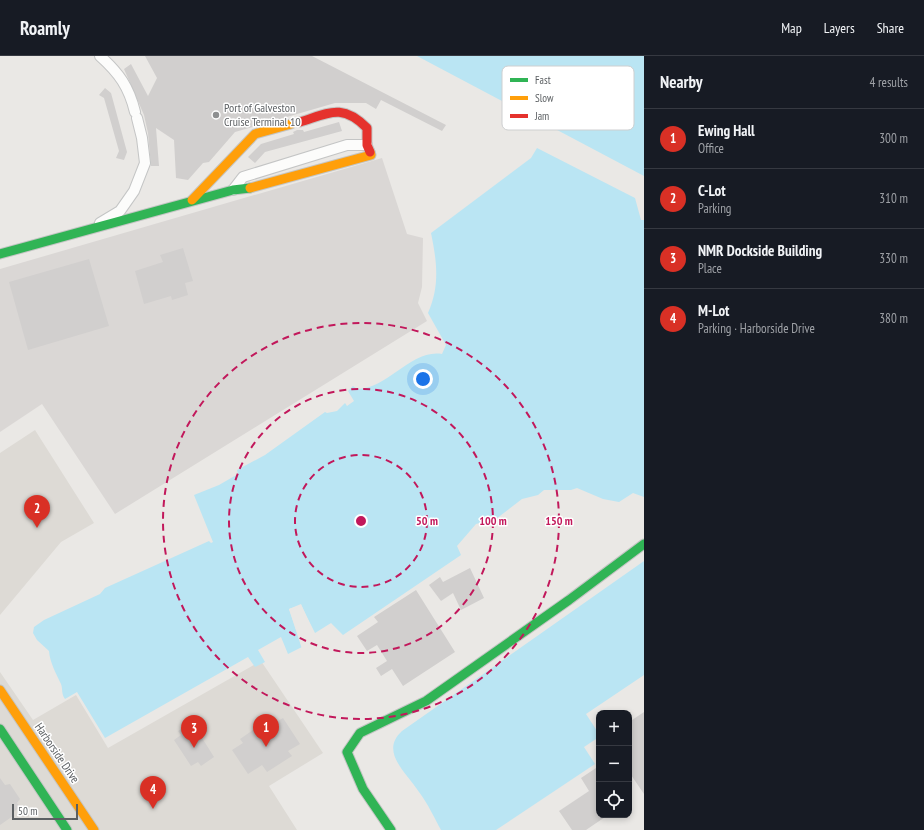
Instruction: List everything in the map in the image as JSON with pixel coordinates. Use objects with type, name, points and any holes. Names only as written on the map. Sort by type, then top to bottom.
[{"type":"street","points":[[89,229],[120,211],[134,191],[145,163],[142,138],[132,98],[118,73],[100,56]]},
{"type":"street","points":[[0,254],[233,190],[248,189],[371,155],[368,145],[367,128],[358,118],[337,111],[300,122]]},
{"type":"street","points":[[192,201],[255,134],[291,124]]},
{"type":"street","points":[[233,190],[243,177],[347,145],[368,145]]},
{"type":"street","points":[[391,830],[363,790],[347,752],[360,733],[426,701],[569,600],[644,544]]},
{"type":"street","name":"Harborside Drive","points":[[0,690],[9,727],[67,830]]},
{"type":"street","name":"Harborside Drive","points":[[9,727],[94,830]]},
{"type":"shaded area","points":[[382,158],[407,234],[423,238],[422,287],[418,303],[427,321],[115,514],[42,404],[0,432],[0,269]]},
{"type":"shaded area","points":[[35,430],[94,523],[61,542],[0,615],[0,453]]},
{"type":"shaded area","points":[[261,661],[323,753],[269,786],[297,830],[0,830],[0,672],[33,720],[76,695],[108,748]]},
{"type":"water","points":[[417,56],[644,56],[644,176],[557,130],[634,130],[634,66],[502,66],[502,101]]},
{"type":"water","points":[[537,148],[635,198],[641,220],[644,220],[644,497],[633,493],[619,502],[603,499],[577,488],[571,490],[544,490],[538,495],[522,499],[496,519],[476,524],[457,546],[461,555],[343,635],[331,623],[315,633],[301,605],[289,609],[302,647],[288,654],[281,637],[258,650],[265,662],[255,667],[248,657],[105,738],[77,692],[65,699],[61,684],[52,664],[49,651],[37,640],[33,633],[34,627],[44,620],[100,594],[105,588],[209,541],[211,543],[213,542],[194,495],[219,485],[238,474],[237,470],[265,455],[325,412],[337,411],[345,403],[347,406],[354,401],[348,391],[353,386],[357,389],[368,387],[379,383],[420,357],[431,354],[442,354],[446,345],[428,313],[432,303],[436,283],[435,254],[431,233],[531,158]]},
{"type":"water","points":[[644,561],[644,675],[586,714],[596,729],[596,739],[584,747],[595,764],[496,830],[441,830],[425,801],[402,770],[394,755],[393,747],[396,739],[402,731]]},
{"type":"pier","points":[[301,604],[315,635],[300,607],[291,610],[304,647],[302,649],[289,609]]},
{"type":"building","name":"Port of Galveston Cruise Terminal 10","points":[[145,56],[312,56],[446,125],[442,131],[381,100],[376,109],[366,103],[335,103],[235,132],[209,162],[203,163],[188,180],[176,178],[174,140],[156,128],[159,166],[151,166],[148,133],[144,115],[124,69],[131,64],[148,96],[157,78]]},
{"type":"building","points":[[105,88],[111,93],[127,152],[124,160],[116,158],[119,151],[104,98],[99,95]]},
{"type":"building","points":[[339,122],[342,131],[265,152],[255,163],[248,157],[261,144],[294,134],[293,132],[297,130],[303,130],[304,132]]},
{"type":"building","points":[[183,248],[193,281],[185,283],[188,295],[172,300],[171,296],[144,304],[135,271],[163,262],[160,255]]},
{"type":"building","points":[[89,259],[109,326],[28,350],[9,282]]},
{"type":"building","points":[[470,568],[484,598],[461,610],[453,593],[441,601],[429,585],[440,577],[443,582]]},
{"type":"building","points":[[416,590],[455,652],[403,686],[392,669],[381,676],[376,668],[387,661],[377,645],[367,651],[357,636],[378,622],[374,617]]},
{"type":"building","points":[[644,712],[644,794],[632,776],[632,720]]},
{"type":"building","points":[[283,718],[300,744],[288,751],[292,756],[267,772],[262,765],[248,774],[232,750],[243,743],[240,739],[265,722],[268,727]]},
{"type":"building","points":[[192,722],[214,757],[201,766],[198,762],[191,766],[174,740],[181,735],[178,731]]},
{"type":"building","points":[[596,768],[596,818],[604,818],[586,830],[572,830],[559,811],[589,791],[581,778]]},
{"type":"building","points":[[0,778],[5,785],[10,784],[20,799],[17,803],[20,807],[12,813],[13,816],[0,825]]},
{"type":"traffic: fast","points":[[0,254],[233,190],[250,188]]},
{"type":"traffic: fast","points":[[391,830],[363,789],[347,752],[360,733],[426,701],[569,600],[644,544]]},
{"type":"traffic: fast","points":[[0,729],[67,830]]},
{"type":"traffic: slow","points":[[192,200],[255,134],[291,124]]},
{"type":"traffic: slow","points":[[250,188],[371,155],[370,152]]},
{"type":"traffic: slow","points":[[0,690],[94,830]]},
{"type":"traffic: jam","points":[[300,122],[327,113],[335,112],[350,115],[367,128],[367,145],[370,152]]},
{"type":"place","name":"Port of Galveston Cruise Terminal 10","points":[[216,115]]},
{"type":"place","name":"C-Lot","points":[[37,528]]},
{"type":"place","name":"Ewing Hall","points":[[266,747]]},
{"type":"place","name":"NMR Dockside Building","points":[[194,748]]},
{"type":"place","name":"M-Lot","points":[[153,809]]}]
